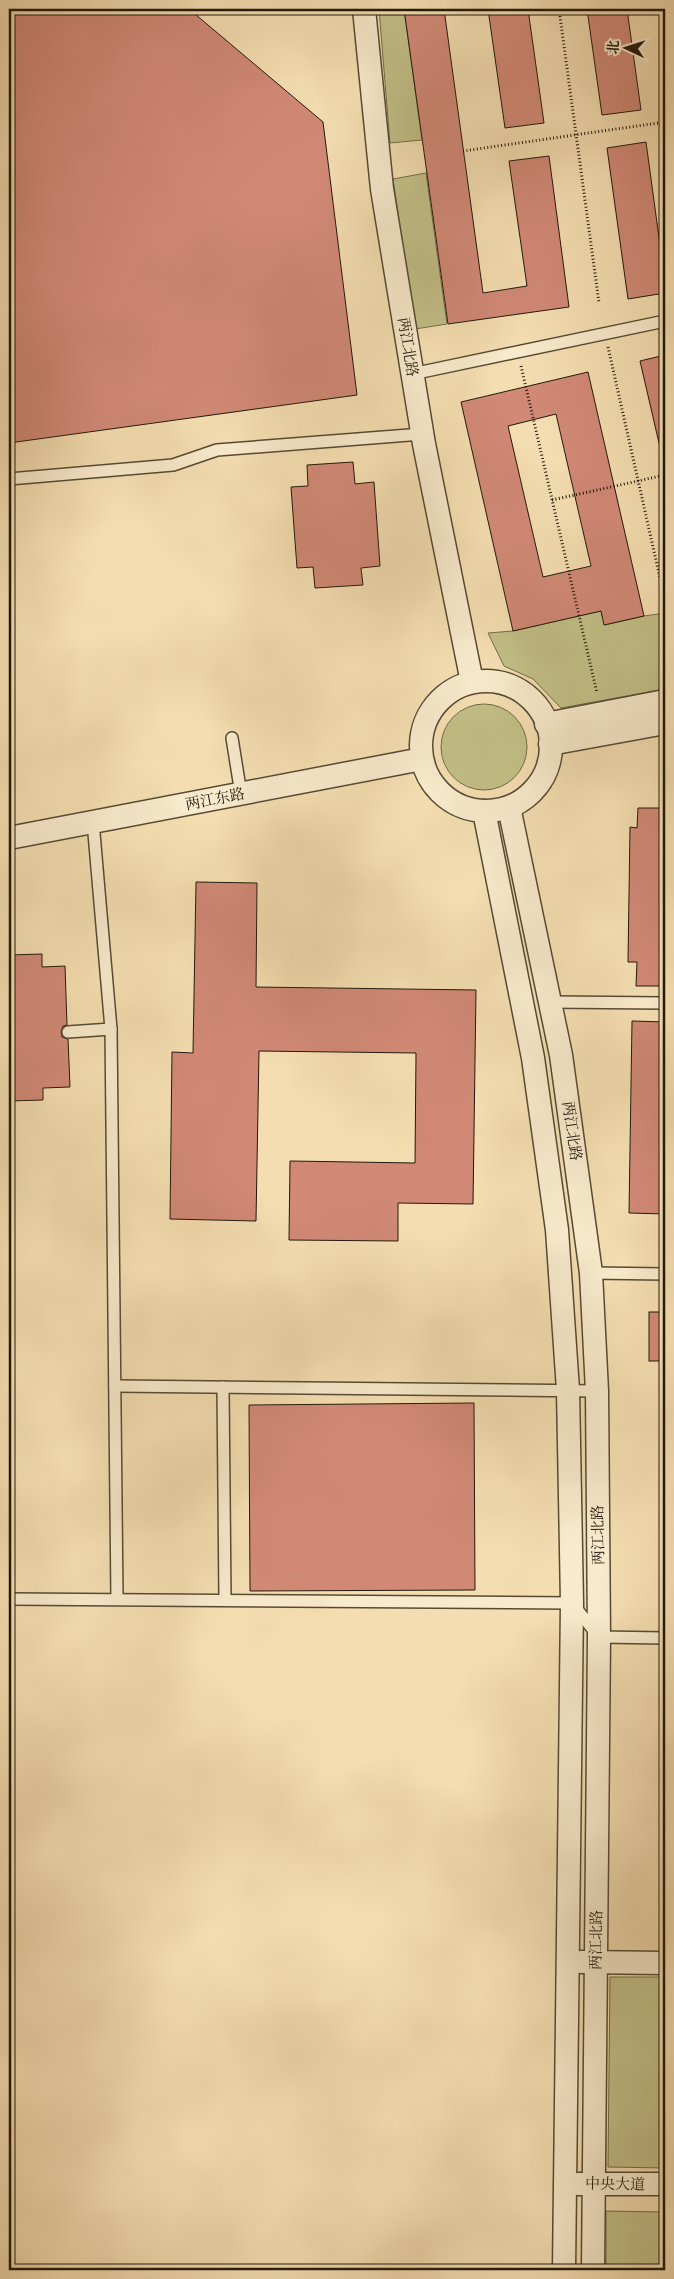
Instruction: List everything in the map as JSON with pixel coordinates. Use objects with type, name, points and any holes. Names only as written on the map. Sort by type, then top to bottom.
[{"type":"street","name":"两江北路","points":[[364,9],[382,188],[422,434],[472,682]]},
{"type":"street","points":[[492,681],[512,686],[530,698],[543,714],[548,734],[551,754],[545,775],[533,792],[516,804],[497,811],[474,812],[453,804],[436,790],[424,770],[420,748],[423,726],[434,706],[451,690],[472,682],[492,681]]},
{"type":"street","points":[[548,734],[601,713],[665,701]]},
{"type":"street","points":[[548,734],[665,723]]},
{"type":"street","name":"两江东路","points":[[9,838],[422,759]]},
{"type":"street","name":"两江北路","points":[[509,807],[550,1002],[547,1056],[568,1390],[572,1603],[564,2270]]},
{"type":"street","name":"两江北路","points":[[484,811],[547,1056],[591,1273],[596,1391],[599,1637],[593,2270]]},
{"type":"street","points":[[568,1962],[665,1963]]},
{"type":"street","name":"中央大道","points":[[565,2183],[665,2184]]},
{"type":"lane","points":[[412,374],[665,321]]},
{"type":"lane","points":[[9,479],[173,465],[217,450],[422,434]]},
{"type":"lane","points":[[232,738],[241,794]]},
{"type":"lane","points":[[93,822],[111,1029],[117,1599]]},
{"type":"lane","points":[[550,1002],[665,1003]]},
{"type":"lane","points":[[68,1032],[111,1029]]},
{"type":"lane","points":[[591,1273],[665,1274]]},
{"type":"lane","points":[[115,1386],[596,1391]]},
{"type":"lane","points":[[223,1387],[225,1600]]},
{"type":"lane","points":[[9,1599],[572,1603],[599,1637],[665,1638]]},
{"type":"path","points":[[558,9],[599,303]]},
{"type":"path","points":[[463,151],[665,122]]},
{"type":"path","points":[[605,333],[665,600]]},
{"type":"path","points":[[518,351],[601,713]]},
{"type":"path","points":[[552,500],[665,475]]},
{"type":"shaded area","points":[[379,9],[404,9],[422,140],[390,143]]},
{"type":"shaded area","points":[[426,173],[447,324],[415,329],[393,179]]},
{"type":"shaded area","points":[[601,611],[605,625],[665,613],[665,689],[561,708],[533,679],[504,666],[488,633],[513,631]]},
{"type":"shaded area","points":[[476,704],[492,704],[501,707],[515,716],[524,730],[527,747],[524,764],[515,778],[501,787],[492,790],[476,790],[460,783],[448,771],[441,755],[441,739],[448,723],[460,711]]},
{"type":"shaded area","points":[[610,1977],[665,1977],[665,2168],[608,2167]]},
{"type":"shaded area","points":[[606,2211],[665,2212],[665,2270],[606,2270]]},
{"type":"building","points":[[9,9],[189,9],[323,122],[357,395],[9,443]]},
{"type":"building","points":[[404,9],[444,9],[483,293],[527,286],[509,161],[549,156],[569,307],[448,324]]},
{"type":"building","points":[[488,9],[528,9],[544,123],[505,128]]},
{"type":"building","points":[[587,9],[627,9],[641,110],[602,115]]},
{"type":"building","points":[[646,142],[663,267],[665,266],[665,293],[628,299],[607,148]]},
{"type":"building","points":[[665,355],[665,442],[659,443],[640,361]]},
{"type":"building","points":[[588,372],[644,616],[604,625],[601,611],[513,631],[461,402]],"holes":[[[556,414],[591,566],[543,577],[508,426]]]},
{"type":"building","points":[[353,462],[355,484],[374,482],[380,566],[361,568],[363,585],[315,588],[313,567],[297,568],[291,487],[308,486],[307,465]]},
{"type":"building","points":[[638,808],[665,808],[665,986],[636,986],[637,962],[628,962],[630,827],[637,828]]},
{"type":"building","points":[[196,882],[257,883],[256,987],[476,990],[473,1204],[398,1203],[398,1241],[289,1240],[290,1161],[415,1163],[416,1053],[259,1051],[256,1221],[170,1219],[172,1052],[193,1053]]},
{"type":"building","points":[[42,954],[42,967],[65,966],[67,1025],[63,1026],[61,1032],[62,1037],[68,1039],[70,1087],[43,1088],[43,1100],[9,1101],[9,955]]},
{"type":"building","points":[[632,1021],[665,1022],[665,1214],[629,1213]]},
{"type":"building","points":[[649,1312],[665,1312],[665,1361],[649,1361]]},
{"type":"building","points":[[474,1403],[475,1590],[250,1591],[249,1405]]}]
